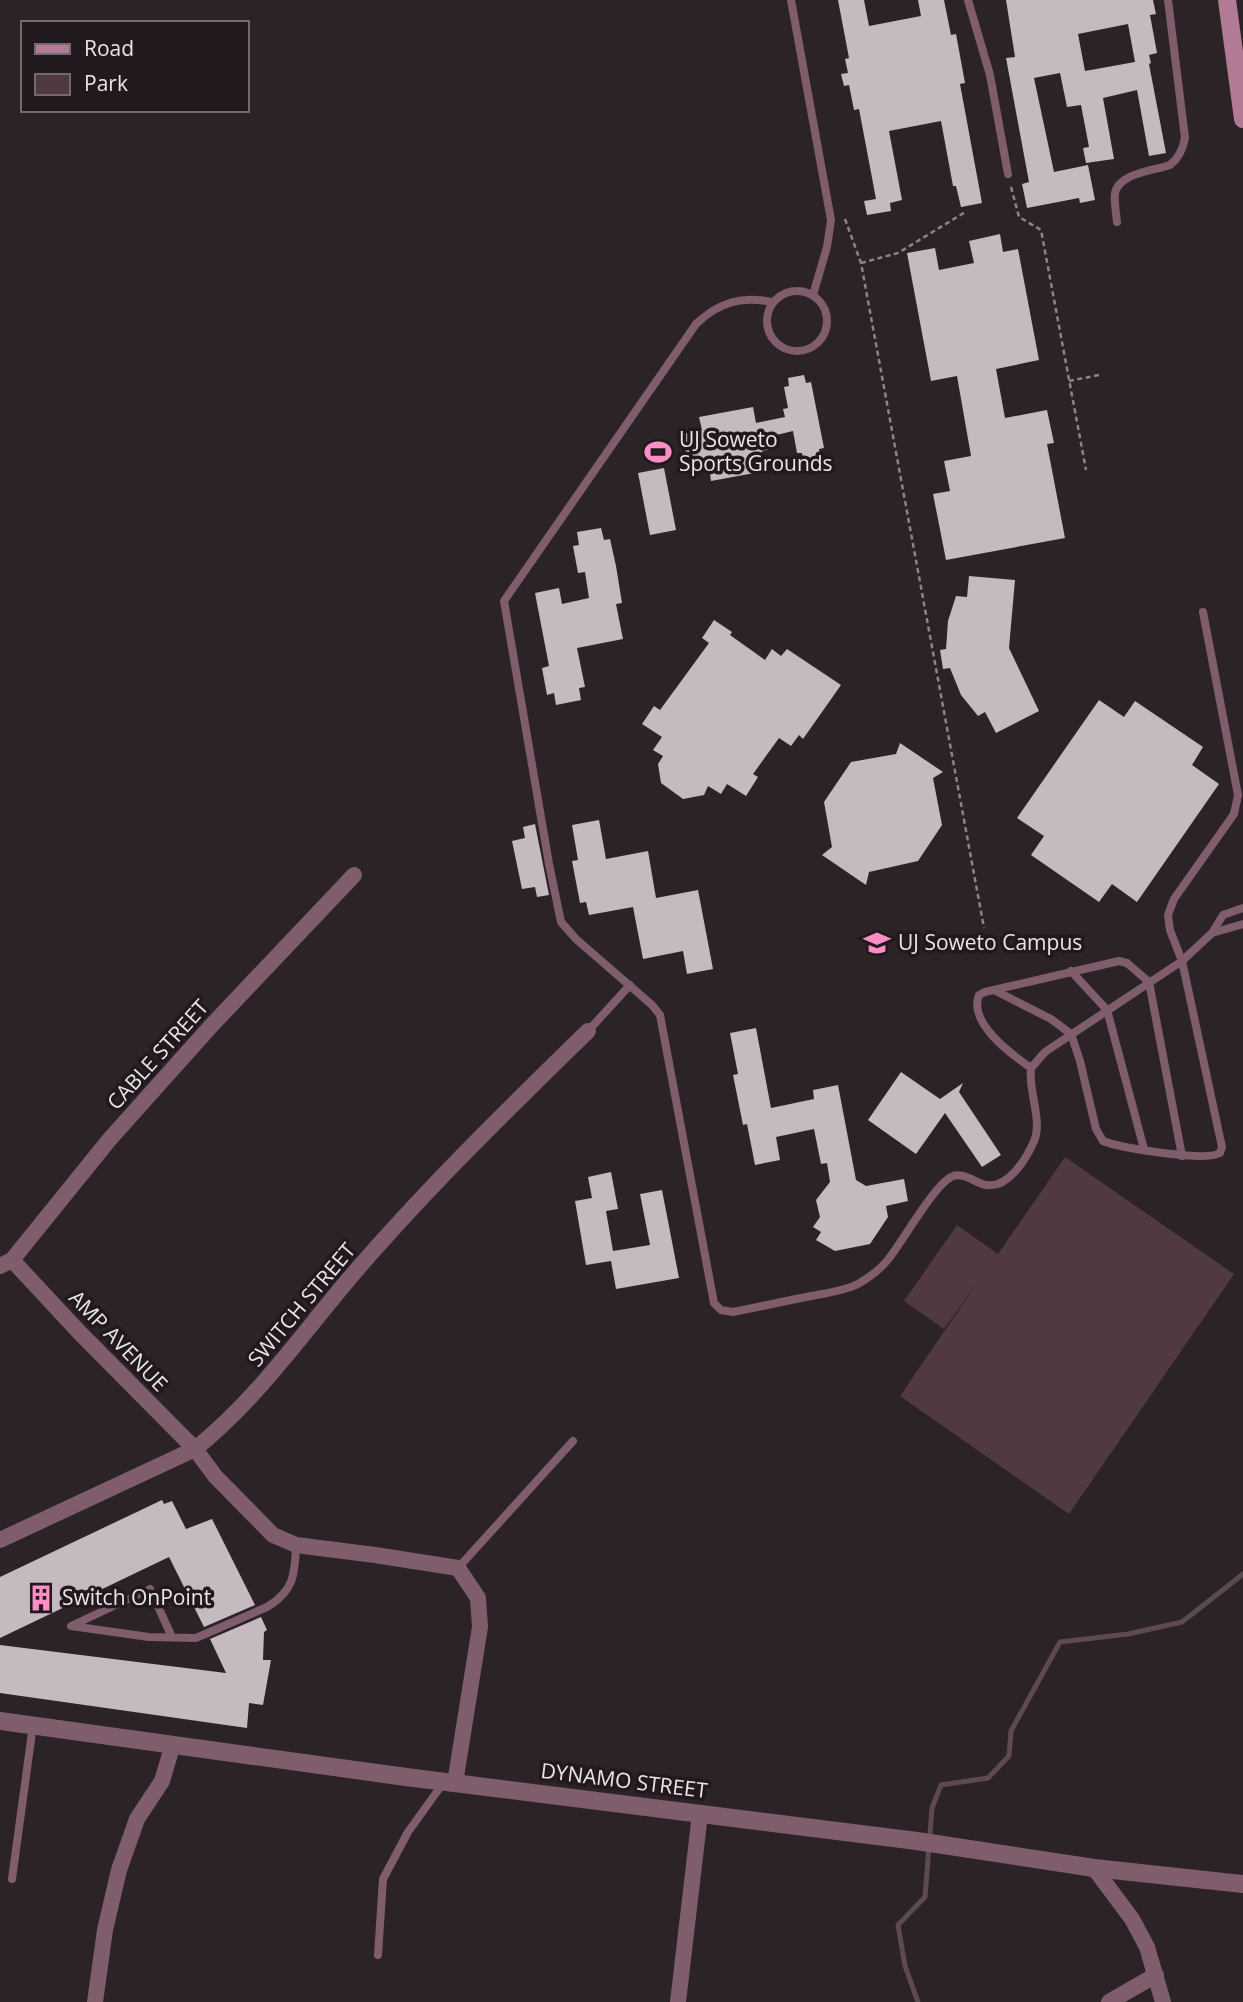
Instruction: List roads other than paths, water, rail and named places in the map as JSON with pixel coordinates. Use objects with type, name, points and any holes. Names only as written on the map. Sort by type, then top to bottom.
[{"type":"main road","points":[[1227,0],[1243,120]]},
{"type":"street","name":"CABLE STREET","points":[[6,1263],[109,1140],[354,875]]},
{"type":"street","name":"SWITCH STREET","points":[[0,1540],[195,1449],[220,1429],[264,1383],[349,1279],[444,1174],[588,1031]]},
{"type":"street","name":"AMP AVENUE","points":[[6,1263],[195,1449],[215,1476],[273,1535],[296,1545]]},
{"type":"street","points":[[296,1545],[458,1568],[478,1598],[480,1627],[449,1782]]},
{"type":"street","name":"DYNAMO STREET","points":[[0,1721],[449,1782],[955,1846],[1094,1867],[1243,1884]]},
{"type":"street","points":[[95,2002],[105,1930],[119,1870],[137,1819],[162,1780],[173,1744]]},
{"type":"street","points":[[678,2002],[700,1814]]},
{"type":"street","points":[[1094,1867],[1132,1919],[1147,1947],[1163,2002]]},
{"type":"street","points":[[1109,2002],[1156,1975]]},
{"type":"lane","points":[[792,0],[831,220],[813,295]]},
{"type":"lane","points":[[968,0],[990,75],[1008,174]]},
{"type":"lane","points":[[1117,222],[1115,200],[1119,183],[1126,178],[1170,165],[1183,147],[1185,138],[1168,0]]},
{"type":"lane","points":[[794,290],[813,295],[821,302],[827,320],[821,339],[805,351],[795,352],[776,344],[766,326],[766,316],[773,302],[794,290]]},
{"type":"lane","points":[[773,302],[756,299],[725,304],[714,309],[696,324],[504,601],[561,922],[576,939],[630,985],[660,1015],[714,1303],[726,1312],[837,1291],[858,1284],[889,1259],[936,1191],[950,1177],[958,1175],[988,1186],[1004,1181],[1019,1166],[1037,1133],[1031,1068],[1039,1057],[1182,961],[1212,933],[1223,915],[1243,908]]},
{"type":"lane","points":[[994,990],[1051,1019],[1071,1034],[1096,1129],[1100,1137],[1108,1143],[1182,1156],[1217,1156],[1222,1147],[1182,961],[1170,930],[1168,915],[1174,899],[1234,814],[1238,795],[1203,612]]},
{"type":"lane","points":[[1212,933],[1243,924]]},
{"type":"lane","points":[[1031,1068],[1013,1055],[983,1024],[976,1006],[979,995],[1071,971],[1119,961],[1127,963],[1149,982],[1182,1156]]},
{"type":"lane","points":[[1071,971],[1107,1010],[1143,1149]]},
{"type":"lane","points":[[588,1031],[630,985]]},
{"type":"lane","points":[[458,1568],[573,1441]]},
{"type":"lane","points":[[172,1637],[150,1589],[71,1626],[149,1637],[196,1638],[268,1607],[278,1600],[288,1590],[295,1571],[296,1545]]},
{"type":"lane","points":[[12,1879],[33,1725]]},
{"type":"lane","points":[[378,1955],[383,1879],[408,1832],[449,1782]]},
{"type":"waterway","points":[[918,2002],[905,1966],[898,1925],[925,1897],[932,1808],[941,1785],[988,1778],[1009,1756],[1011,1731],[1060,1642],[1128,1634],[1182,1622],[1243,1574]]},
{"type":"place","name":"UJ Soweto Sports Grounds","points":[[658,452]]},
{"type":"place","name":"UJ Soweto Campus","points":[[877,943]]},
{"type":"place","name":"Switch OnPoint","points":[[41,1598]]}]
